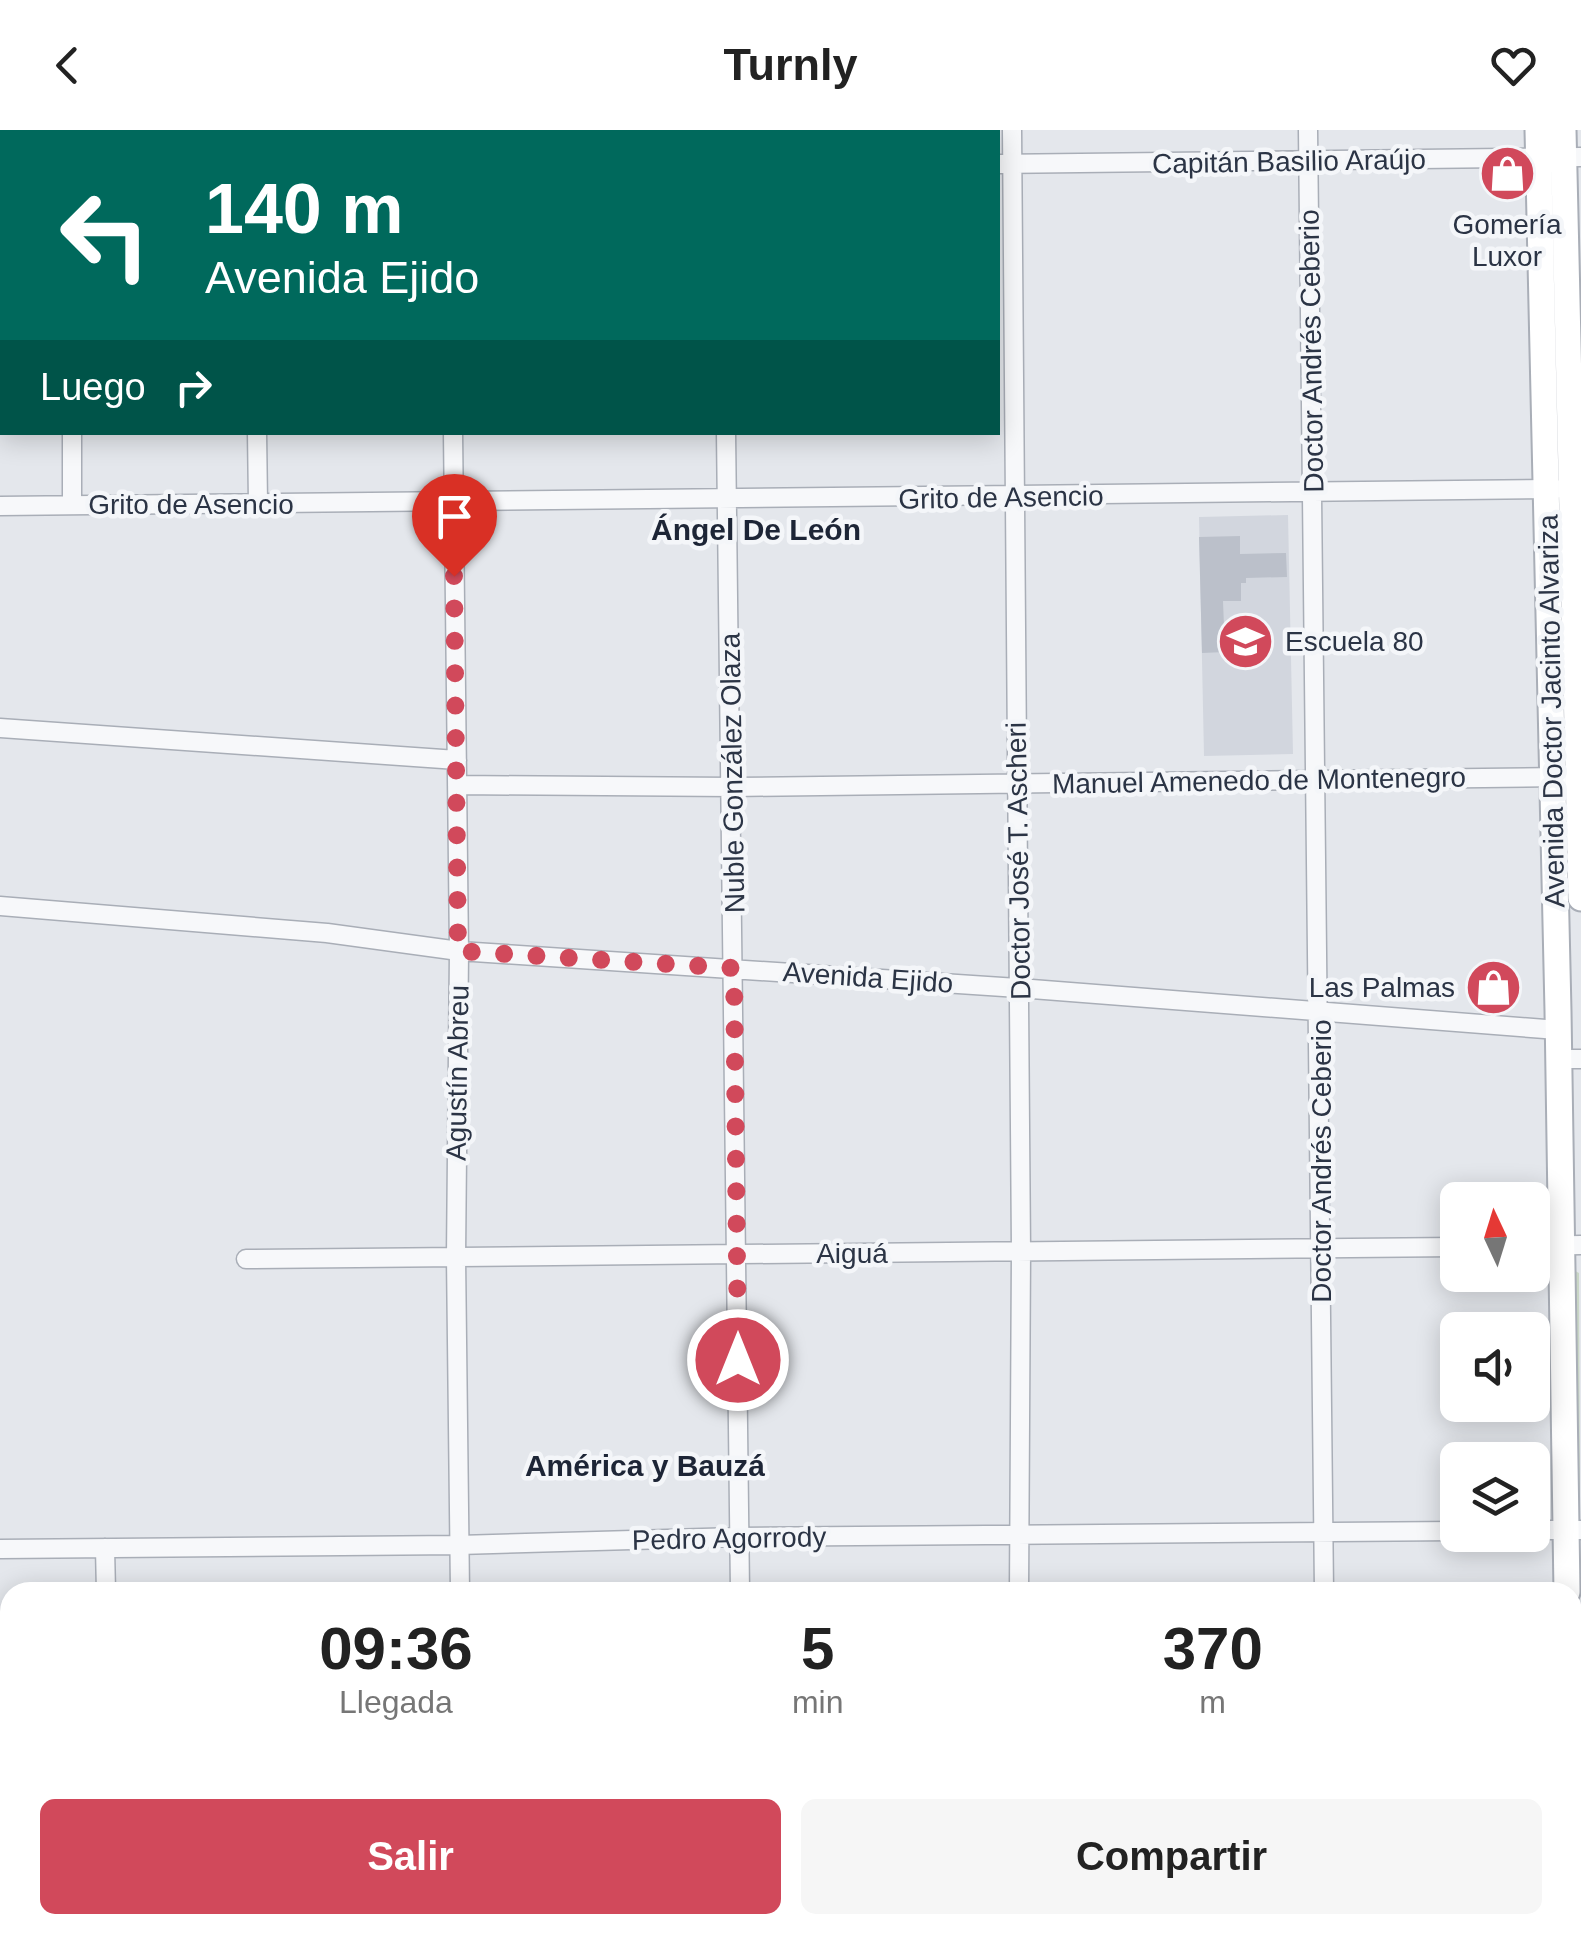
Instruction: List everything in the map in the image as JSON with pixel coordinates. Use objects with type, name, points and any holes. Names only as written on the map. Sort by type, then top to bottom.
[{"type":"main road","name":"Avenida Doctor Jacinto Alvariza","points":[[1538,130],[1561,158]]},
{"type":"main road","name":"Avenida Doctor Jacinto Alvariza","points":[[1562,130],[1565,489],[1581,898]]},
{"type":"main road","name":"Avenida Doctor Jacinto Alvariza","points":[[1565,489],[1550,777],[1558,1030],[1570,1059],[1573,1530],[1568,1582]]},
{"type":"street","name":"Doctor José T. Ascheri","points":[[1012,130],[1005,164],[1019,988],[1019,1582]]},
{"type":"street","name":"Doctor Andrés Ceberio","points":[[1308,130],[1324,1582]]},
{"type":"street","name":"Capitán Basilio Araújo","points":[[1005,164],[1561,158]]},
{"type":"street","points":[[72,435],[72,505]]},
{"type":"street","points":[[257,435],[258,504]]},
{"type":"street","name":"Agustín Abreu","points":[[453,435],[460,1582]]},
{"type":"street","name":"Nuble González Olaza","points":[[726,435],[740,1582]]},
{"type":"street","name":"Grito de Asencio","points":[[0,506],[1565,489]]},
{"type":"street","points":[[0,728],[456,760]]},
{"type":"street","name":"Manuel Amenedo de Montenegro","points":[[457,784],[733,787],[1579,777]]},
{"type":"street","name":"Avenida Ejido","points":[[0,906],[326,934],[458,951],[1019,988],[1558,1030]]},
{"type":"street","name":"Aiguá","points":[[246,1259],[1440,1247]]},
{"type":"street","name":"Pedro Agorrody","points":[[0,1549],[1440,1531]]},
{"type":"street","points":[[105,1548],[106,1582]]},
{"type":"shaded area","name":"Escuela 80","points":[[1288,515],[1293,754],[1204,756],[1199,517]]},
{"type":"green space","points":[[1573,1272],[1579,1273],[1580,1503]]},
{"type":"building","points":[[1240,536],[1240,554],[1286,553],[1287,577],[1246,578],[1246,583],[1241,583],[1241,601],[1223,601],[1225,652],[1202,653],[1199,537]]},
{"type":"place","name":"Gomería Luxor","points":[[1507,173]]},
{"type":"place","name":"Escuela 80","points":[[1246,641]]},
{"type":"place","name":"Las Palmas","points":[[1494,987]]},
{"type":"district","name":"Ángel De León","points":[[756,530]]},
{"type":"district","name":"América y Bauzá","points":[[645,1466]]},
{"type":"route","points":[[454,576],[458,951],[734,968],[738,1360]]}]
